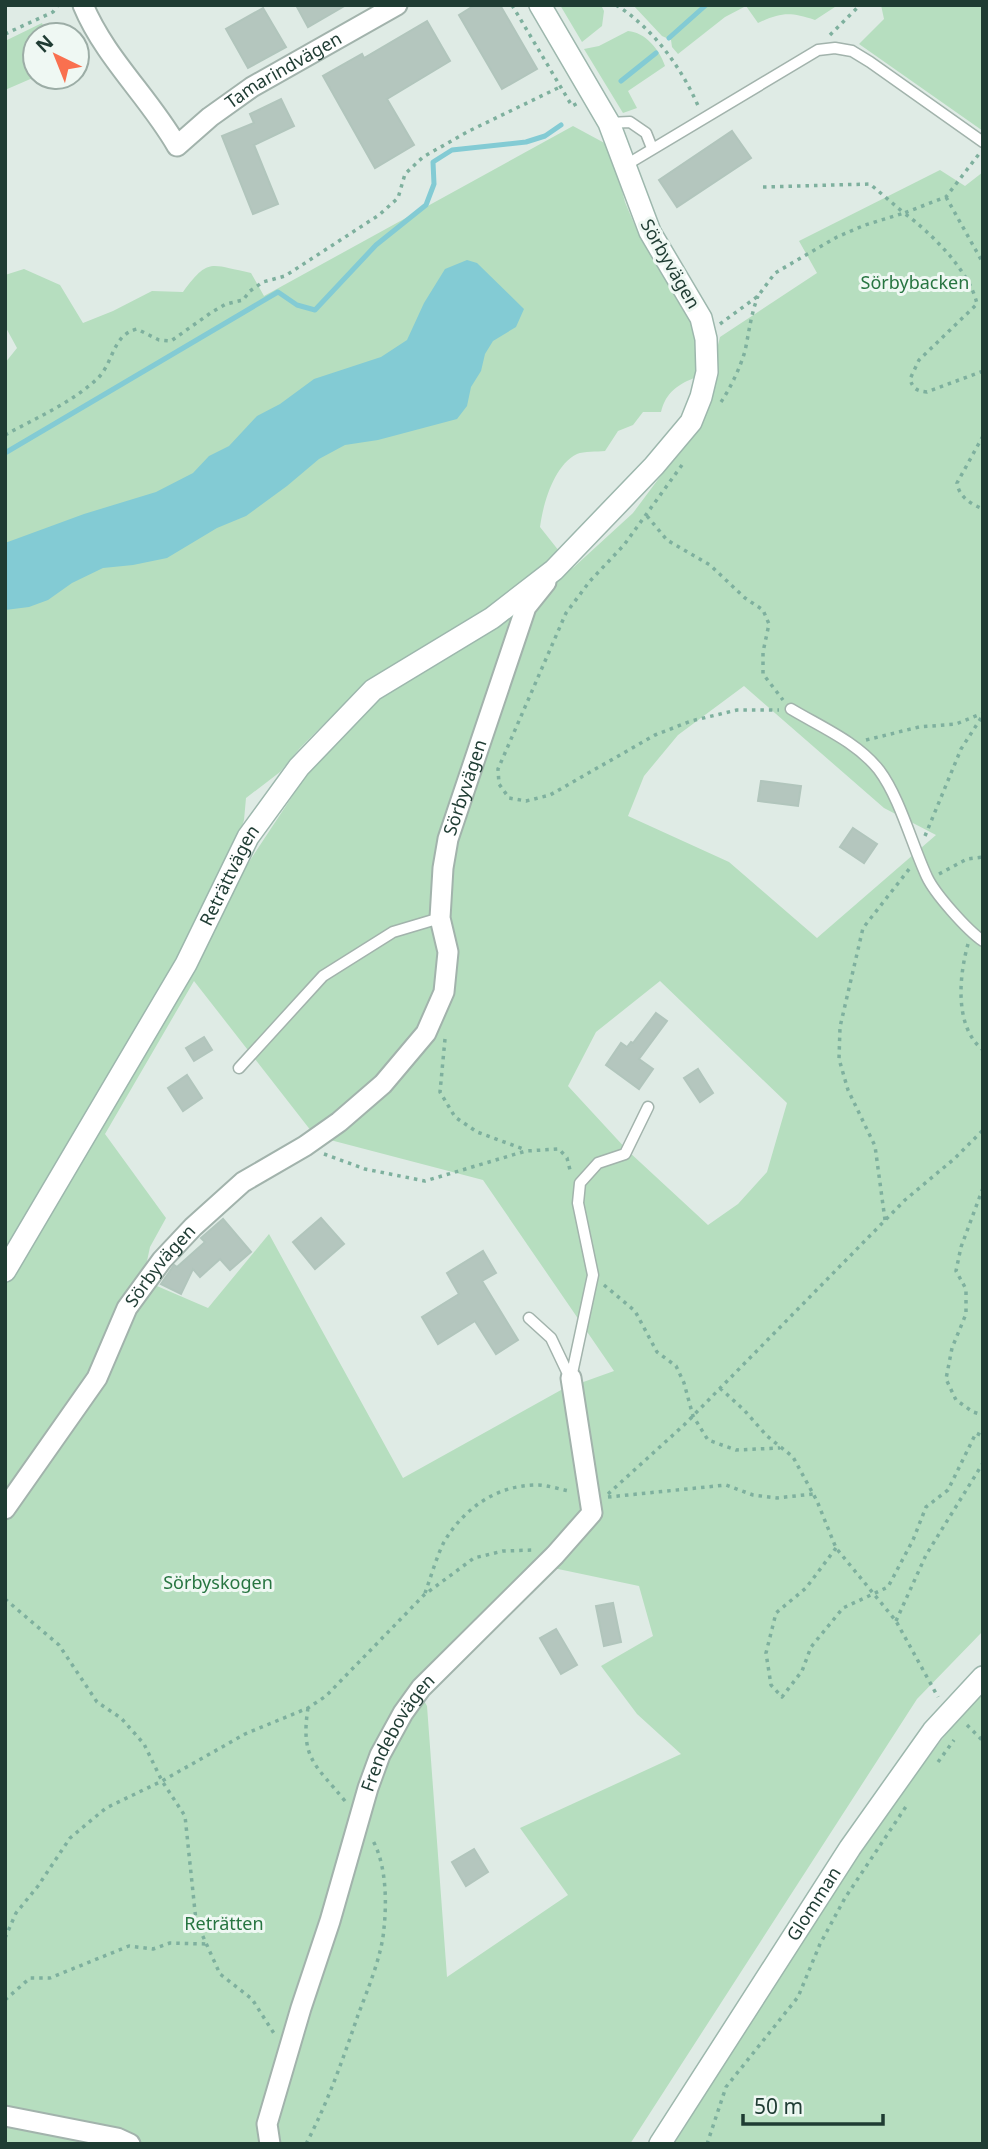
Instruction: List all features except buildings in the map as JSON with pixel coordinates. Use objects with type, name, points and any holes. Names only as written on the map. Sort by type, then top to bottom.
[{"type":"street","name":"Tamarindvägen","points":[[83,5],[90,22],[119,67],[163,121],[177,146],[210,117],[252,87],[397,5]]},
{"type":"street","name":"Sörbyvägen","points":[[5,1509],[97,1378],[127,1308],[162,1260],[193,1227],[243,1182],[305,1146],[339,1122],[383,1084],[426,1033],[444,992],[448,952],[440,918],[443,868],[458,808],[526,607],[554,569],[654,467],[691,422],[701,397],[707,372],[701,318],[641,213],[609,123],[540,5]]},
{"type":"street","name":"Reträttvägen","points":[[5,1271],[186,964],[248,837],[291,777],[373,690],[492,618],[554,569]]},
{"type":"street","name":"Frendebovägen","points":[[270,2144],[267,2124],[380,1755],[403,1713],[421,1688],[592,1513],[570,1378]]},
{"type":"street","name":"Glomman","points":[[660,2144],[850,1848],[918,1751],[983,1676]]},
{"type":"street","points":[[5,2116],[117,2138],[130,2144]]},
{"type":"lane","points":[[626,165],[818,50],[835,48],[852,51],[983,142]]},
{"type":"lane","points":[[609,123],[630,122],[646,133],[652,148]]},
{"type":"lane","points":[[791,709],[851,744],[879,770],[903,816],[928,880],[971,933],[983,941]]},
{"type":"lane","points":[[239,1068],[323,976],[393,932],[440,918]]},
{"type":"lane","points":[[570,1378],[593,1275],[578,1203],[580,1183],[598,1163],[625,1154],[648,1107]]},
{"type":"lane","points":[[529,1318],[551,1338],[570,1378]]},
{"type":"path","points":[[5,34],[53,12],[58,5]]},
{"type":"path","points":[[512,5],[572,106],[592,95]]},
{"type":"path","points":[[616,5],[649,32],[664,49],[686,80],[703,117]]},
{"type":"path","points":[[818,50],[860,5]]},
{"type":"path","points":[[5,435],[58,405],[98,378],[121,338],[129,331],[137,329],[159,340],[171,341],[212,312],[243,299],[262,282],[285,276],[379,215],[398,198],[405,174],[424,157],[469,131],[561,87]]},
{"type":"path","points":[[717,408],[729,389],[744,352],[752,311],[758,296],[775,273],[864,225],[946,197],[983,150]]},
{"type":"path","points":[[763,187],[870,184],[938,240],[969,285],[976,304],[973,310],[919,360],[910,379],[912,386],[918,391],[927,391],[983,371]]},
{"type":"path","points":[[946,197],[983,263]]},
{"type":"path","points":[[704,333],[716,328],[758,296]]},
{"type":"path","points":[[983,436],[957,483],[962,495],[983,509]]},
{"type":"path","points":[[686,458],[647,516],[566,612],[498,769],[499,784],[509,799],[526,801],[550,794],[645,741],[691,722],[737,710],[791,709]]},
{"type":"path","points":[[647,516],[667,540],[710,565],[745,598],[763,610],[769,624],[763,652],[763,674],[791,709]]},
{"type":"path","points":[[851,744],[919,727],[956,724],[983,714]]},
{"type":"path","points":[[885,1220],[875,1146],[848,1090],[839,1059],[840,1027],[863,928],[915,861],[961,748],[983,714]]},
{"type":"path","points":[[928,880],[967,859],[983,857]]},
{"type":"path","points":[[971,933],[961,969],[962,1002],[967,1028],[974,1043],[983,1050]]},
{"type":"path","points":[[445,1037],[440,1092],[456,1117],[477,1132],[526,1151]]},
{"type":"path","points":[[813,1494],[777,1498],[753,1495],[726,1485],[604,1498],[693,1416],[885,1220],[983,1130]]},
{"type":"path","points":[[305,1146],[365,1170],[425,1181],[526,1151],[559,1149],[566,1158],[578,1203]]},
{"type":"path","points":[[983,1188],[961,1247],[956,1271],[967,1289],[966,1314],[952,1348],[946,1379],[956,1401],[983,1415]]},
{"type":"path","points":[[593,1275],[635,1311],[657,1352],[676,1366],[693,1416],[708,1440],[736,1450],[782,1448]]},
{"type":"path","points":[[720,1388],[793,1457],[813,1494],[836,1548],[896,1621],[948,1714]]},
{"type":"path","points":[[836,1548],[806,1588],[776,1613],[766,1653],[771,1685],[782,1697],[802,1671],[811,1647],[843,1608],[888,1587],[914,1540],[926,1507],[948,1490],[976,1433],[983,1436]]},
{"type":"path","points":[[896,1621],[926,1555],[983,1463]]},
{"type":"path","points":[[424,1595],[443,1545],[460,1518],[481,1501],[512,1487],[539,1485],[590,1495]]},
{"type":"path","points":[[5,1938],[16,1913],[70,1838],[106,1808],[163,1781],[245,1734],[308,1708],[326,1696],[424,1595],[474,1558],[503,1551],[539,1549]]},
{"type":"path","points":[[5,1599],[59,1645],[97,1702],[121,1717],[144,1744],[185,1816],[196,1921],[220,1974],[252,1999],[288,2054]]},
{"type":"path","points":[[937,1763],[975,1717]]},
{"type":"path","points":[[967,1725],[983,1741]]},
{"type":"path","points":[[708,2144],[726,2087],[798,1997],[820,1944],[838,1910],[913,1796]]},
{"type":"path","points":[[5,2000],[30,1978],[50,1978],[129,1946],[153,1949],[170,1942],[207,1944]]},
{"type":"green space","points":[[560,5],[601,5],[604,11],[602,26],[582,42]]},
{"type":"green space","points":[[633,5],[838,5],[815,20],[786,14],[758,23],[746,6],[725,17],[678,54],[672,47],[671,40],[662,36]]},
{"type":"green space","points":[[881,5],[983,5],[983,131],[859,44],[884,19]]},
{"type":"green space","points":[[628,31],[651,43],[665,66],[628,91],[637,108],[623,113],[584,49],[599,46]]},
{"type":"green space","points":[[21,33],[21,83],[5,90],[5,41]]},
{"type":"green space","points":[[573,126],[610,146],[625,202],[638,233],[689,315],[700,343],[697,377],[674,390],[666,399],[661,412],[643,412],[633,425],[618,431],[605,451],[577,454],[562,467],[551,486],[540,527],[559,551],[518,592],[372,683],[330,718],[280,772],[246,798],[244,820],[238,838],[189,937],[5,1262],[5,363],[17,348],[5,326],[5,275],[24,269],[60,285],[83,323],[152,291],[183,292],[199,273],[211,266],[251,273],[264,296]]},
{"type":"green space","name":"Sörbyskogen","points":[[940,170],[965,186],[983,172],[983,1631],[917,1699],[630,2144],[5,2144],[5,1279],[196,964],[245,868],[332,736],[379,694],[574,567],[633,513],[686,442],[711,373],[720,337],[817,273],[799,241]],"holes":[[[744,686],[884,808],[936,835],[817,938],[729,862],[628,816],[644,776],[678,735]],[[194,981],[315,1136],[483,1180],[614,1371],[561,1390],[403,1478],[269,1234],[208,1308],[143,1280],[150,1247],[166,1218],[105,1134]],[[660,981],[787,1103],[767,1172],[738,1204],[708,1225],[628,1151],[568,1086],[596,1032]],[[539,1565],[639,1586],[653,1636],[601,1666],[637,1714],[681,1754],[520,1828],[568,1895],[447,1977],[427,1706],[417,1688]]]},
{"type":"green space","points":[[983,1693],[983,2144],[674,2144],[855,1855],[958,1718]]},
{"type":"water","points":[[467,260],[477,263],[524,309],[516,327],[493,341],[485,354],[481,371],[471,387],[467,406],[457,419],[378,440],[345,445],[319,459],[246,516],[217,528],[167,558],[103,568],[72,583],[48,600],[29,607],[5,610],[5,543],[84,514],[156,492],[193,473],[209,456],[229,446],[257,416],[280,404],[314,379],[381,357],[407,340],[424,303],[445,269]]},
{"type":"waterway","points":[[669,38],[706,5]]},
{"type":"waterway","points":[[621,81],[656,53]]},
{"type":"waterway","points":[[5,453],[278,292],[297,305],[315,310],[376,245],[426,205],[434,184],[433,162],[452,150],[526,142],[545,136],[561,125]]},
{"type":"park label","name":"Sörbybacken","points":[[915,283]]},
{"type":"park label","name":"Reträtten","points":[[224,1924]]}]
